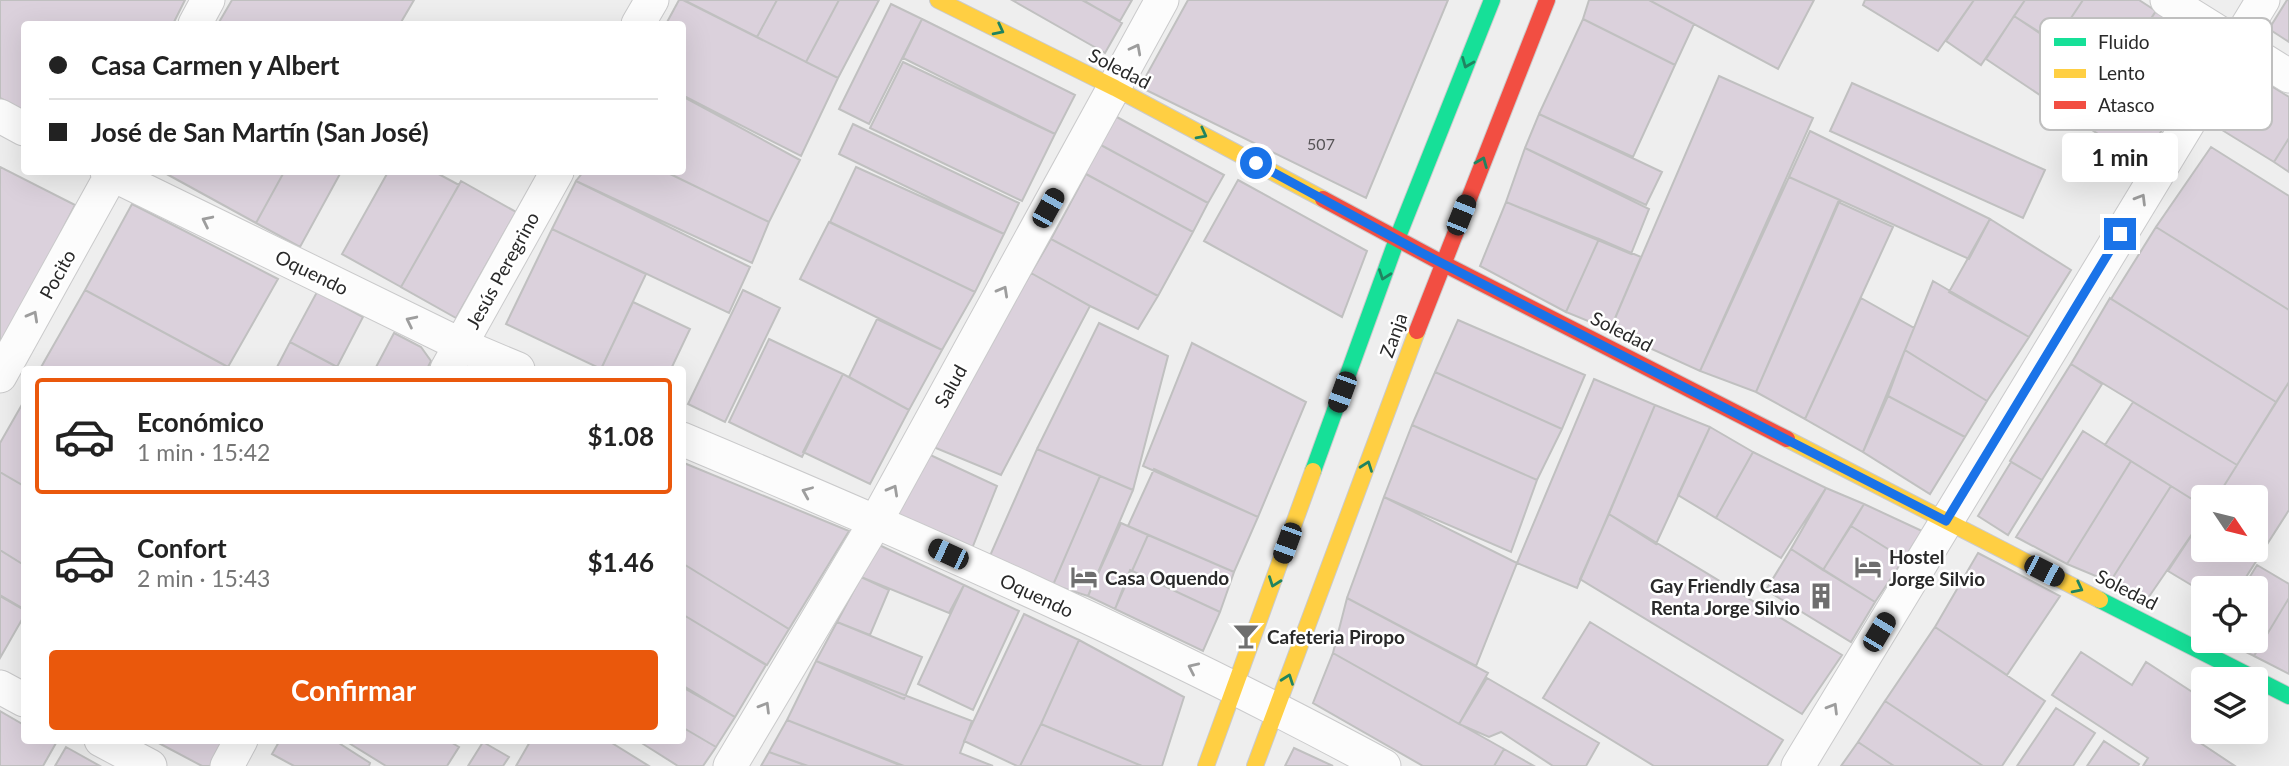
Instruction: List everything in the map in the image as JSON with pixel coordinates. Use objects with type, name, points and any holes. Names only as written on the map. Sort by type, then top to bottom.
[{"type":"main road","name":"Soledad","points":[[938,0],[1115,88],[1442,263],[2289,696]]},
{"type":"main road","name":"Zanja","points":[[1206,766],[1397,239],[1492,0]]},
{"type":"main road","name":"Zanja","points":[[1255,766],[1442,263],[1547,0]]},
{"type":"street","points":[[197,21],[208,0]]},
{"type":"street","points":[[640,21],[652,0]]},
{"type":"street","name":"Salud","points":[[730,766],[876,521],[1161,0]]},
{"type":"street","points":[[2167,0],[2196,18]]},
{"type":"street","points":[[2252,18],[2263,0]]},
{"type":"street","points":[[2272,65],[2289,76]]},
{"type":"street","points":[[0,116],[21,127]]},
{"type":"street","points":[[1798,766],[2183,130]]},
{"type":"street","name":"Pocito","points":[[0,376],[109,175]]},
{"type":"street","name":"Oquendo","points":[[117,175],[454,357],[502,366]]},
{"type":"street","name":"Jesús Peregrino","points":[[454,357],[555,175]]},
{"type":"street","name":"Oquendo","points":[[686,441],[876,521],[1236,688],[1384,766]]},
{"type":"street","points":[[0,687],[21,698]]},
{"type":"street","points":[[109,744],[150,766]]},
{"type":"street","points":[[227,766],[239,744]]},
{"type":"building","points":[[0,0],[185,0],[174,21],[21,21],[21,109],[0,98]]},
{"type":"building","points":[[232,0],[414,0],[402,21],[220,21]]},
{"type":"building","points":[[679,0],[683,0],[838,78],[801,156],[686,97],[686,21],[668,21]]},
{"type":"building","points":[[684,0],[777,0],[757,37]]},
{"type":"building","points":[[777,0],[839,0],[806,62],[757,37]]},
{"type":"building","points":[[839,0],[879,0],[838,78],[806,62]]},
{"type":"building","points":[[1012,0],[1083,0],[1122,23],[1105,53]]},
{"type":"building","points":[[1082,0],[1132,0],[1120,21]]},
{"type":"building","points":[[1188,0],[1448,0],[1366,198],[1140,87]]},
{"type":"building","points":[[1589,0],[1649,0],[1694,24],[1675,65],[1583,19]]},
{"type":"building","points":[[1649,0],[1814,0],[1778,69]]},
{"type":"building","points":[[1865,0],[1974,0],[1938,51],[1863,5]]},
{"type":"building","points":[[1974,0],[2025,0],[1981,65],[1946,41]]},
{"type":"building","points":[[2025,0],[2083,0],[2071,18],[2040,18],[2040,32],[2014,16]]},
{"type":"building","points":[[2083,0],[2139,0],[2156,11],[2151,18],[2071,18]]},
{"type":"building","points":[[2289,0],[2289,42],[2272,31],[2272,24]]},
{"type":"building","points":[[891,4],[922,19],[869,124],[839,109]]},
{"type":"building","points":[[2156,11],[2166,18],[2151,18]]},
{"type":"building","points":[[2014,16],[2040,33],[2040,95],[1986,59]]},
{"type":"building","points":[[922,19],[1075,95],[1055,134],[903,58]]},
{"type":"building","points":[[1583,19],[1675,65],[1633,157],[1539,114]]},
{"type":"building","points":[[903,62],[1055,134],[1022,201],[870,128]]},
{"type":"building","points":[[1719,76],[1813,118],[1700,371],[1610,330]]},
{"type":"building","points":[[1852,83],[2045,170],[2023,218],[1830,131]]},
{"type":"building","points":[[2272,86],[2289,97],[2289,138],[2274,162],[2222,130],[2272,130]]},
{"type":"building","points":[[686,98],[800,160],[769,222],[672,175],[686,175]]},
{"type":"building","points":[[1539,114],[1662,172],[1646,205],[1525,148]]},
{"type":"building","points":[[1115,116],[1224,175],[1208,203],[1099,144]]},
{"type":"building","points":[[853,124],[1019,203],[1004,234],[839,154]]},
{"type":"building","points":[[2092,130],[2162,130],[2140,162]]},
{"type":"building","points":[[1810,131],[1990,219],[1969,259],[1789,177]]},
{"type":"building","points":[[2289,138],[2289,172],[2274,162]]},
{"type":"building","points":[[1099,144],[1208,203],[1193,232],[1084,173]]},
{"type":"building","points":[[2211,147],[2289,196],[2289,310],[2156,227]]},
{"type":"building","points":[[1525,148],[1649,209],[1631,254],[1506,202]]},
{"type":"building","points":[[0,167],[75,205],[0,351]]},
{"type":"building","points":[[856,167],[1004,234],[975,292],[830,222]]},
{"type":"building","points":[[1086,174],[1193,232],[1158,296],[1051,239]]},
{"type":"building","points":[[168,175],[282,175],[256,223]]},
{"type":"building","points":[[282,175],[339,175],[300,247],[256,223]]},
{"type":"building","points":[[386,175],[441,175],[459,185],[401,287],[342,254]]},
{"type":"building","points":[[581,175],[672,175],[769,222],[752,263],[576,181]]},
{"type":"building","points":[[1789,177],[1840,200],[1756,392],[1700,371]]},
{"type":"building","points":[[1238,180],[1367,251],[1342,317],[1204,241]]},
{"type":"building","points":[[461,181],[516,212],[456,318],[401,287]]},
{"type":"building","points":[[576,181],[750,267],[729,313],[552,229]]},
{"type":"building","points":[[1506,202],[1599,239],[1566,312],[1480,266]]},
{"type":"building","points":[[1838,202],[1893,227],[1805,419],[1756,392]]},
{"type":"building","points":[[132,204],[278,279],[229,366],[85,290]]},
{"type":"building","points":[[1990,219],[2071,270],[2029,337],[1949,292]]},
{"type":"building","points":[[829,222],[975,292],[942,350],[800,279]]},
{"type":"building","points":[[2156,227],[2289,310],[2289,382],[2276,402],[2111,299]]},
{"type":"building","points":[[552,229],[646,274],[602,366],[595,366],[506,324]]},
{"type":"building","points":[[1051,239],[1158,296],[1138,329],[1031,273]]},
{"type":"building","points":[[1599,239],[1641,257],[1610,330],[1566,312]]},
{"type":"building","points":[[1031,273],[1090,306],[1001,475],[931,446]]},
{"type":"building","points":[[1933,281],[2029,337],[1987,401],[1905,350]]},
{"type":"building","points":[[85,290],[226,366],[42,366]]},
{"type":"building","points":[[743,290],[780,308],[725,422],[688,404]]},
{"type":"building","points":[[317,292],[363,317],[338,366],[290,342]]},
{"type":"building","points":[[1861,298],[1914,328],[1863,452],[1805,419]]},
{"type":"building","points":[[2110,298],[2276,402],[2237,465],[2071,364]]},
{"type":"building","points":[[633,302],[690,329],[672,366],[602,366]]},
{"type":"building","points":[[877,319],[942,350],[909,410],[849,377]]},
{"type":"building","points":[[1458,320],[1585,375],[1562,429],[1435,372]]},
{"type":"building","points":[[1099,323],[1168,356],[1133,490],[1037,449]]},
{"type":"building","points":[[394,333],[421,347],[431,361],[428,366],[377,366]]},
{"type":"building","points":[[769,339],[843,374],[802,457],[729,422]]},
{"type":"building","points":[[290,342],[335,366],[278,366]]},
{"type":"building","points":[[1192,343],[1306,402],[1258,517],[1143,466]]},
{"type":"building","points":[[1905,350],[1987,401],[1965,437],[1888,396]]},
{"type":"building","points":[[2071,364],[2102,384],[2042,480],[2010,461]]},
{"type":"building","points":[[1435,372],[1562,429],[1537,480],[1412,425]]},
{"type":"building","points":[[843,374],[909,410],[870,484],[803,452]]},
{"type":"building","points":[[1594,379],[1655,405],[1577,588],[1517,563]]},
{"type":"building","points":[[2289,382],[2289,510],[2268,543],[2268,485],[2225,485]]},
{"type":"building","points":[[1888,396],[1965,437],[1930,494],[1863,452]]},
{"type":"building","points":[[2133,402],[2237,465],[2224,485],[2191,485],[2191,499],[2105,445]]},
{"type":"building","points":[[1655,405],[1710,427],[1656,544],[1609,514]]},
{"type":"building","points":[[21,406],[21,484],[0,472],[0,443]]},
{"type":"building","points":[[1412,425],[1537,480],[1511,552],[1384,497]]},
{"type":"building","points":[[1710,427],[1753,452],[1716,518],[1678,495]]},
{"type":"building","points":[[2083,431],[2131,461],[2067,564],[2016,537]]},
{"type":"building","points":[[1037,449],[1100,476],[1053,585],[989,558]]},
{"type":"building","points":[[1753,452],[1826,488],[1781,558],[1716,518]]},
{"type":"building","points":[[926,453],[997,486],[971,551],[889,514]]},
{"type":"building","points":[[2131,461],[2171,486],[2110,582],[2067,564]]},
{"type":"building","points":[[2011,462],[2042,480],[2008,535],[1978,516]]},
{"type":"building","points":[[686,464],[849,531],[789,629],[686,565]]},
{"type":"building","points":[[1154,469],[1258,517],[1234,572],[1128,526]]},
{"type":"building","points":[[0,472],[21,484],[21,563],[0,550]]},
{"type":"building","points":[[1100,476],[1133,490],[1088,596],[1053,585]]},
{"type":"building","points":[[2171,486],[2191,498],[2191,535],[2146,601],[2110,582]]},
{"type":"building","points":[[1826,488],[1864,504],[1823,570],[1791,549]]},
{"type":"building","points":[[1384,497],[1517,563],[1476,666],[1347,598]]},
{"type":"building","points":[[1864,504],[1922,531],[1904,559],[1851,526]]},
{"type":"building","points":[[1609,514],[1842,655],[1802,714],[1580,579]]},
{"type":"building","points":[[1121,523],[1148,535],[1115,609],[1088,596]]},
{"type":"building","points":[[1851,526],[1904,559],[1875,602],[1823,570]]},
{"type":"building","points":[[1148,535],[1234,572],[1220,612],[1132,571]]},
{"type":"building","points":[[2191,536],[2191,562],[2256,562],[2247,576],[2191,576],[2191,585],[2168,571]]},
{"type":"building","points":[[877,544],[964,585],[949,613],[861,577]]},
{"type":"building","name":"Gay Friendly Casa Renta Jorge Silvio","points":[[1791,549],[1875,602],[1851,642],[1766,590]]},
{"type":"building","points":[[0,550],[21,563],[21,607],[0,595]]},
{"type":"building","points":[[1978,553],[2060,596],[2007,675],[1935,627]]},
{"type":"building","points":[[686,565],[789,629],[767,665],[686,616]]},
{"type":"building","points":[[2257,565],[2289,584],[2289,598],[2268,633],[2268,576],[2250,576]]},
{"type":"building","points":[[1130,570],[1220,612],[1203,651],[1115,609]]},
{"type":"building","points":[[861,577],[889,590],[870,635],[837,622]]},
{"type":"building","points":[[964,585],[1019,611],[973,710],[918,684]]},
{"type":"building","points":[[0,596],[21,608],[21,621],[0,658]]},
{"type":"building","points":[[1347,598],[1488,673],[1459,724],[1333,653]]},
{"type":"building","points":[[2289,598],[2289,674],[2254,656],[2256,653],[2268,653],[2268,633]]},
{"type":"building","points":[[1024,614],[1079,640],[1041,724],[1020,766],[1017,766],[964,741]]},
{"type":"building","points":[[686,616],[766,665],[735,717],[686,687]]},
{"type":"building","points":[[837,622],[922,657],[904,699],[816,661]]},
{"type":"building","points":[[1590,622],[1783,740],[1767,766],[1654,766],[1543,698]]},
{"type":"building","points":[[1935,627],[2045,701],[2002,766],[1983,766],[1885,701]]},
{"type":"building","points":[[1079,640],[1184,697],[1162,766],[1142,766],[1041,724]]},
{"type":"building","points":[[2081,652],[2132,685],[2146,662],[2191,691],[2191,744],[2202,744],[2235,766],[2143,766],[2148,758],[2052,695]]},
{"type":"building","points":[[1333,653],[1504,749],[1494,766],[1423,766],[1313,703]]},
{"type":"building","points":[[816,661],[972,721],[960,753],[993,766],[904,766],[787,720]]},
{"type":"building","points":[[1487,678],[1599,743],[1586,766],[1553,766],[1501,732],[1489,737],[1459,724]]},
{"type":"building","points":[[686,689],[735,717],[716,747],[686,729]]},
{"type":"building","points":[[1885,701],[1983,766],[1894,766],[1858,742]]},
{"type":"building","points":[[2056,708],[2095,733],[2073,766],[2017,766]]},
{"type":"building","points":[[0,711],[21,723],[21,744],[55,744],[43,766],[0,766]]},
{"type":"building","points":[[787,720],[902,766],[808,766],[769,752]]},
{"type":"building","points":[[1041,724],[1142,766],[1020,766]]},
{"type":"building","points":[[686,729],[716,747],[703,766],[678,766],[643,744],[686,744]]},
{"type":"building","points":[[2104,741],[2139,764],[2138,766],[2087,766]]},
{"type":"building","points":[[1858,742],[1894,766],[1841,766]]},
{"type":"building","points":[[161,744],[226,744],[215,766],[202,766]]},
{"type":"building","points":[[278,744],[340,744],[370,763],[369,766],[294,766],[272,754]]},
{"type":"building","points":[[350,744],[454,744],[459,747],[447,766],[386,766]]},
{"type":"building","points":[[482,744],[509,757],[503,766],[468,766]]},
{"type":"building","points":[[529,744],[613,744],[649,766],[516,766]]},
{"type":"building","points":[[66,747],[100,766],[55,766]]},
{"type":"building","points":[[1294,748],[1333,766],[1285,766]]},
{"type":"building","points":[[1504,749],[1534,766],[1494,766]]},
{"type":"building","points":[[769,752],[807,766],[761,766]]},
{"type":"traffic: fast","points":[[1313,471],[1397,239],[1492,0]]},
{"type":"traffic: fast","points":[[2100,600],[2289,696]]},
{"type":"traffic: slow","points":[[938,0],[1115,88],[1323,199]]},
{"type":"traffic: slow","points":[[1255,766],[1417,331]]},
{"type":"traffic: slow","points":[[1787,439],[2100,600]]},
{"type":"traffic: slow","points":[[1206,766],[1313,471]]},
{"type":"traffic: jam","points":[[1417,331],[1547,0]]},
{"type":"traffic: jam","points":[[1323,199],[1442,263],[1787,439]]},
{"type":"place","name":"Hostel Jorge Silvio","points":[[1868,567]]},
{"type":"place","name":"Casa Oquendo","points":[[1084,577]]},
{"type":"place","name":"Gay Friendly Casa Renta Jorge Silvio","points":[[1821,596]]},
{"type":"place","name":"Cafeteria Piropo","points":[[1246,636]]},
{"type":"route","points":[[1256,163],[1420,252],[1946,521],[2120,234]]}]
